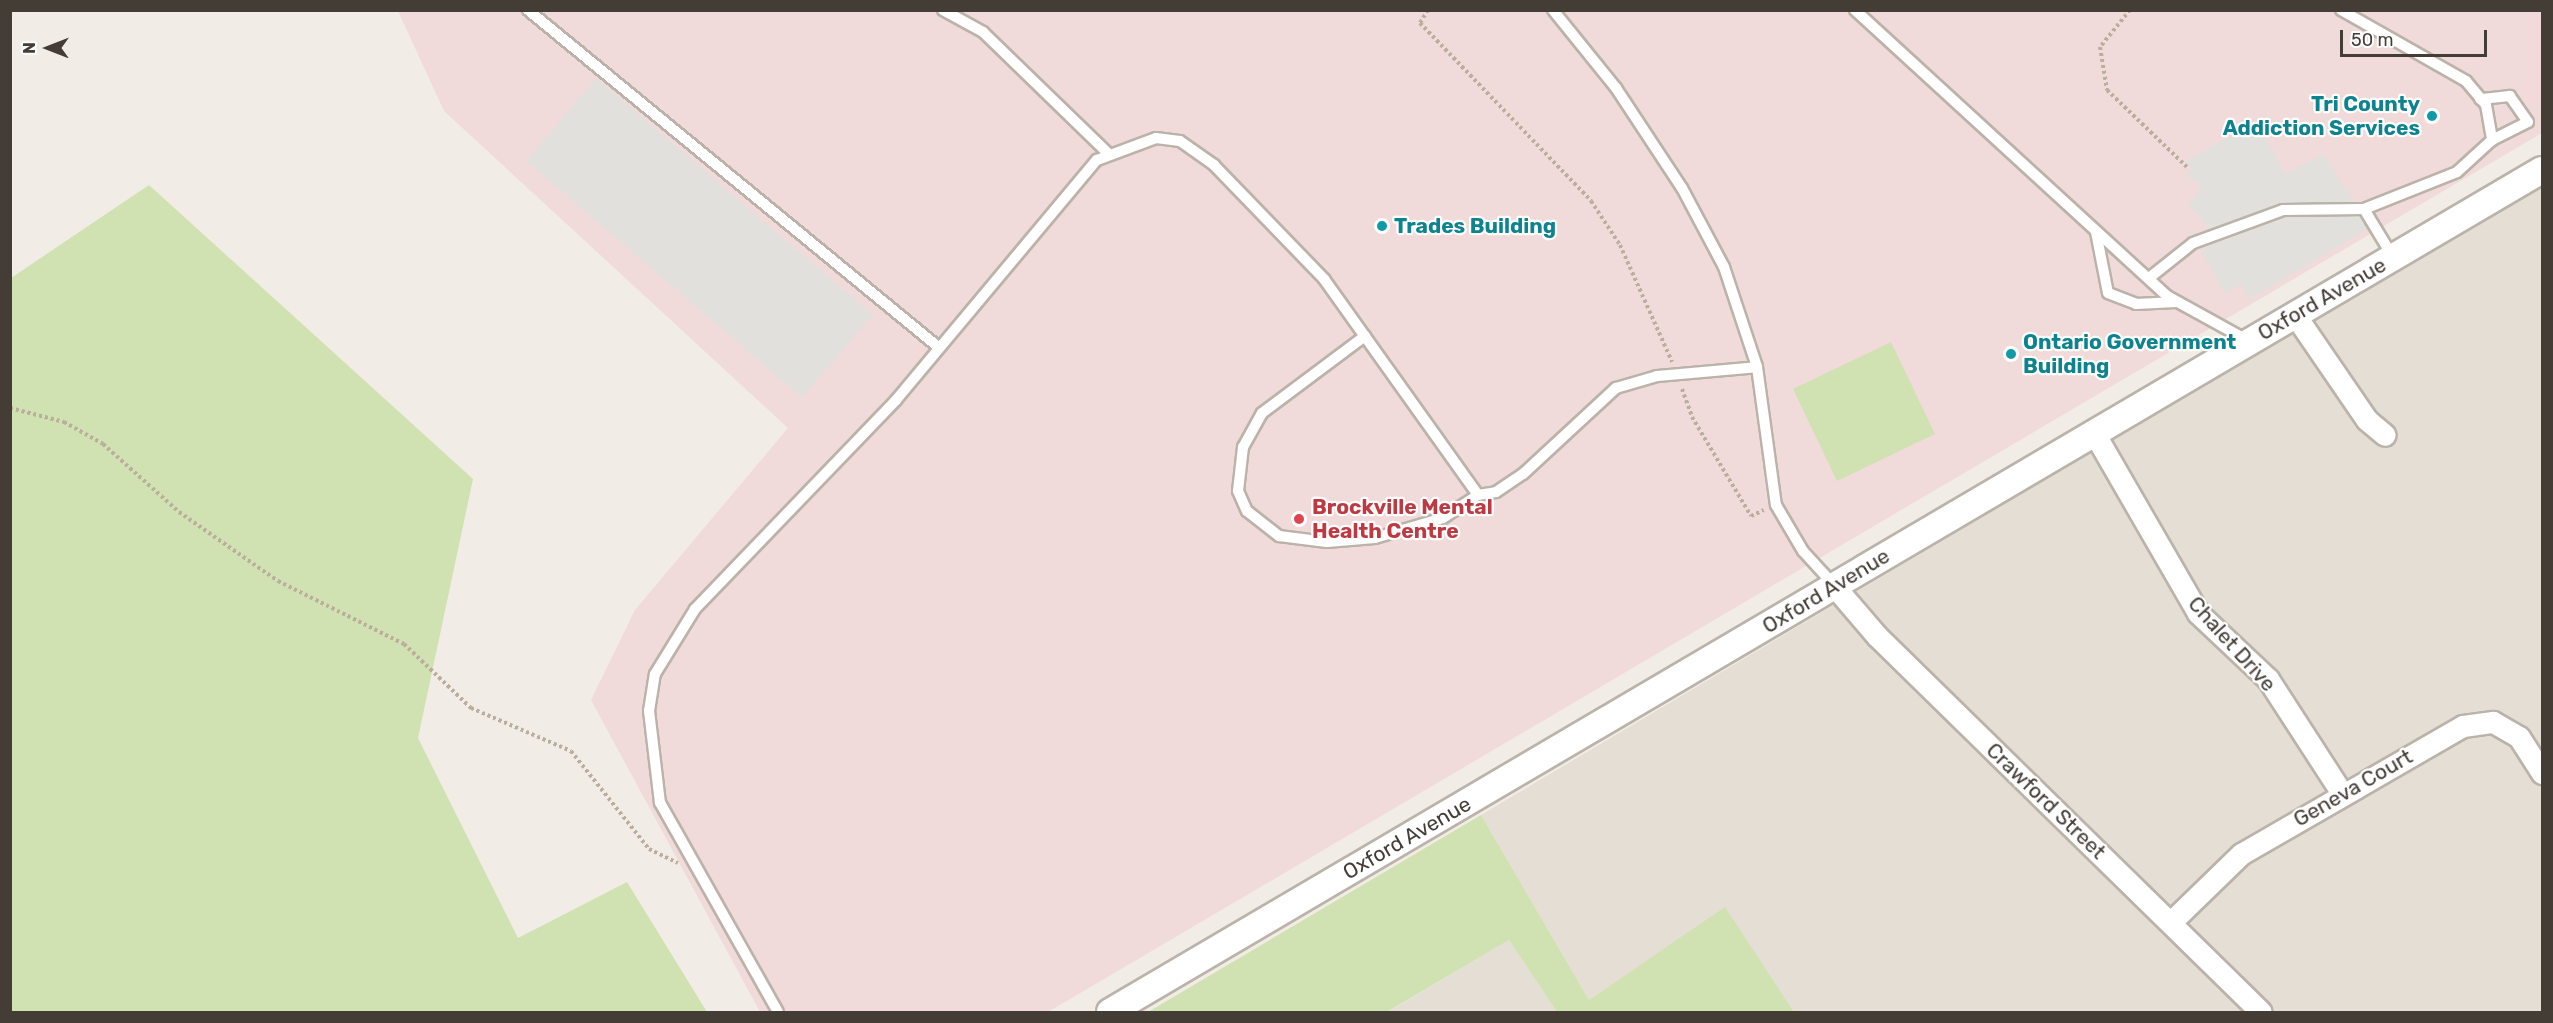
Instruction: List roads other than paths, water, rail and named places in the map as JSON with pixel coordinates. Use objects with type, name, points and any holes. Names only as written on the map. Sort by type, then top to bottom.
[{"type":"street","name":"Oxford Avenue","points":[[1110,1012],[1835,586],[2093,431],[2542,170]]},
{"type":"street","points":[[2295,315],[2367,420],[2385,435]]},
{"type":"street","name":"Chalet Drive","points":[[2093,431],[2198,613],[2268,679],[2341,792]]},
{"type":"street","name":"Crawford Street","points":[[1835,586],[1877,636],[2261,1012]]},
{"type":"street","name":"Geneva Court","points":[[2171,922],[2241,854],[2341,792],[2463,726],[2493,722],[2519,737],[2542,773]]},
{"type":"lane","points":[[528,10],[937,346]]},
{"type":"lane","points":[[943,10],[982,32],[1109,154]]},
{"type":"lane","points":[[1553,10],[1616,88],[1682,188],[1724,267],[1757,367],[1776,505],[1803,552],[1835,586]]},
{"type":"lane","points":[[1855,10],[2096,232],[2176,302],[2249,342]]},
{"type":"lane","points":[[2341,10],[2427,56],[2466,81],[2487,105],[2492,140]]},
{"type":"lane","points":[[2150,278],[2193,243],[2283,210],[2364,209],[2457,172],[2492,140],[2522,128],[2526,116],[2510,96],[2480,99]]},
{"type":"lane","points":[[778,1012],[660,802],[649,711],[655,674],[695,609],[896,400],[937,346],[1066,204],[1097,160],[1156,138],[1180,141],[1214,165],[1324,279],[1478,495]]},
{"type":"lane","points":[[2364,209],[2393,257]]},
{"type":"lane","points":[[2096,232],[2108,293],[2136,303],[2176,302]]},
{"type":"lane","points":[[1365,336],[1262,413],[1243,447],[1238,490],[1247,511],[1279,536],[1327,542],[1375,538],[1443,518],[1478,495],[1496,492],[1522,474],[1616,388],[1677,374],[1757,367]]},
{"type":"place","name":"Tri County Addiction Services","points":[[2432,116]]},
{"type":"place","name":"Trades Building","points":[[1382,226]]},
{"type":"place","name":"Ontario Government Building","points":[[2011,354]]},
{"type":"place","name":"Brockville Mental Health Centre","points":[[1299,519]]}]
